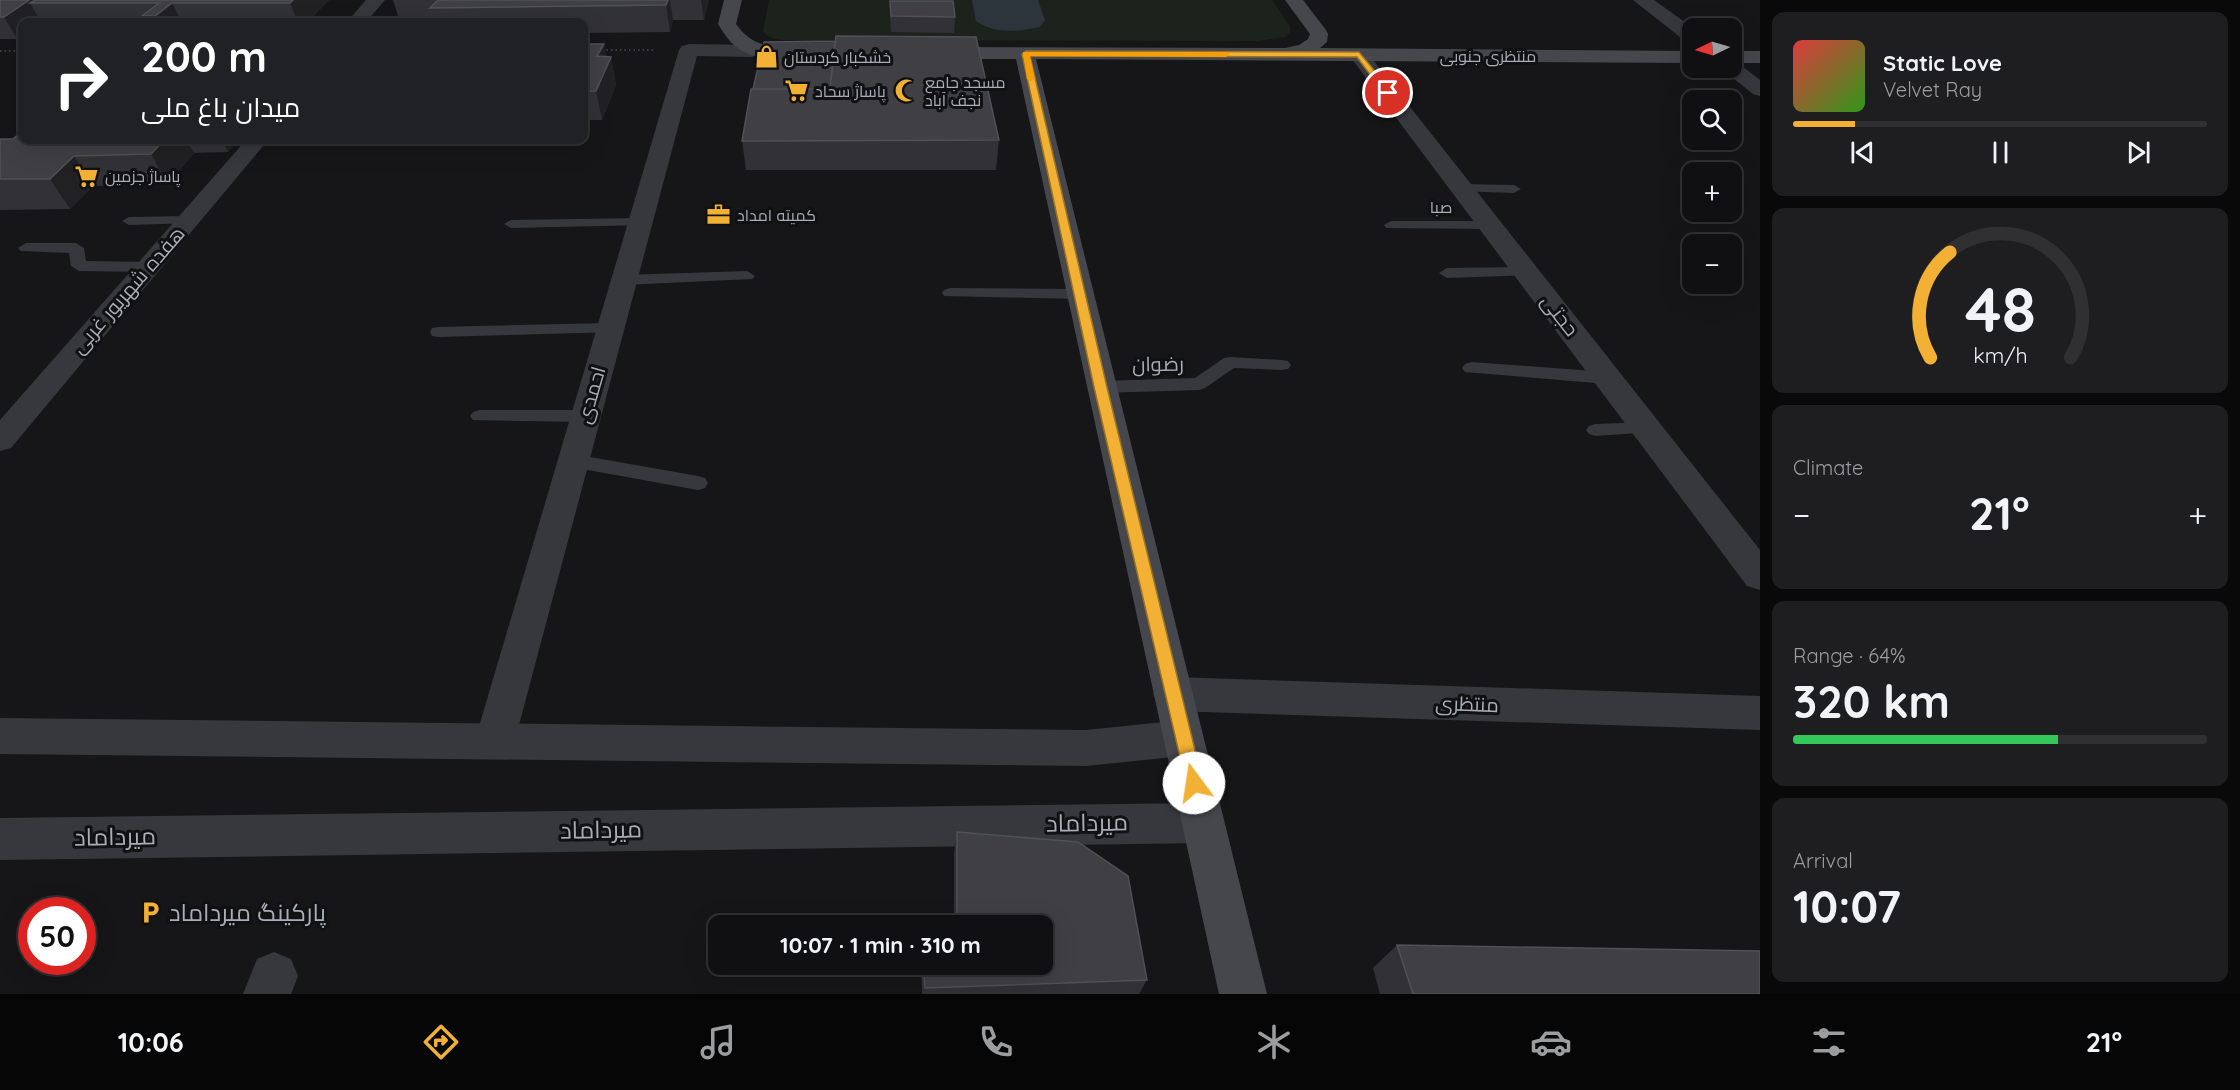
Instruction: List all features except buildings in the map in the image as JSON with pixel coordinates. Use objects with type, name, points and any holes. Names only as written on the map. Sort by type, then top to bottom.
[{"type":"main road","points":[[733,0],[727,24],[734,36],[751,51],[823,52]]},
{"type":"main road","points":[[1285,54],[1306,49],[1317,42],[1319,34],[1294,0]]},
{"type":"main road","name":"منتظری جنوبی","points":[[918,52],[1682,57]]},
{"type":"main road","points":[[1026,54],[1079,294],[1243,994]]},
{"type":"main road","points":[[1742,57],[1760,57]]},
{"type":"street","points":[[360,18],[376,0]]},
{"type":"street","points":[[1642,0],[1682,30]]},
{"type":"street","points":[[689,50],[751,51]]},
{"type":"street","name":"احمدی","points":[[495,740],[689,50]]},
{"type":"street","name":"حجتی","points":[[1359,55],[1760,576]]},
{"type":"street","points":[[1742,76],[1760,90]]},
{"type":"street","name":"هفده شهریور غربی","points":[[0,440],[254,144]]},
{"type":"street","name":"منتظری","points":[[1173,694],[1760,713]]},
{"type":"street","points":[[0,736],[1086,748],[1183,738]]},
{"type":"street","name":"میرداماد","points":[[0,839],[1202,823]]},
{"type":"lane","points":[[1461,188],[1514,189]]},
{"type":"lane","points":[[129,221],[189,220]]},
{"type":"lane","points":[[511,224],[640,222]]},
{"type":"lane","name":"صبا","points":[[1391,225],[1490,225]]},
{"type":"lane","points":[[26,248],[76,248],[78,266],[148,267]]},
{"type":"lane","points":[[1447,273],[1526,272]]},
{"type":"lane","points":[[623,280],[747,276]]},
{"type":"lane","points":[[950,293],[1079,294]]},
{"type":"lane","points":[[438,332],[610,328]]},
{"type":"lane","name":"رضوان","points":[[1101,387],[1198,384],[1230,362],[1282,365]]},
{"type":"lane","points":[[1471,369],[1608,378]]},
{"type":"lane","points":[[478,416],[585,416]]},
{"type":"lane","points":[[1595,430],[1646,428]]},
{"type":"lane","points":[[573,461],[698,483]]},
{"type":"path","points":[[595,50],[689,50]]},
{"type":"path","points":[[0,51],[18,51]]},
{"type":"shaded area","points":[[769,0],[1272,0],[1290,26],[1290,32],[1285,37],[1257,41],[781,40],[769,37],[763,32]]},
{"type":"shaded area","points":[[972,0],[1038,0],[1045,20],[1040,27],[1023,30],[1007,31],[991,28],[976,21]]},
{"type":"slow traffic","points":[[1031,79],[1026,54],[1226,54]]},
{"type":"place","name":"خشکبار کردستان","points":[[766,57]]},
{"type":"place","name":"پاساژ سحاد","points":[[797,91]]},
{"type":"place","name":"مسجد جامع نجف آباد","points":[[907,91]]},
{"type":"place","name":"پاساژ جزمین","points":[[87,176]]},
{"type":"place","name":"کمیته امداد","points":[[719,215]]},
{"type":"place","name":"پارکینگ میرداماد","points":[[151,913]]},
{"type":"route","points":[[1194,783],[1026,54],[1359,55],[1388,93]]}]
